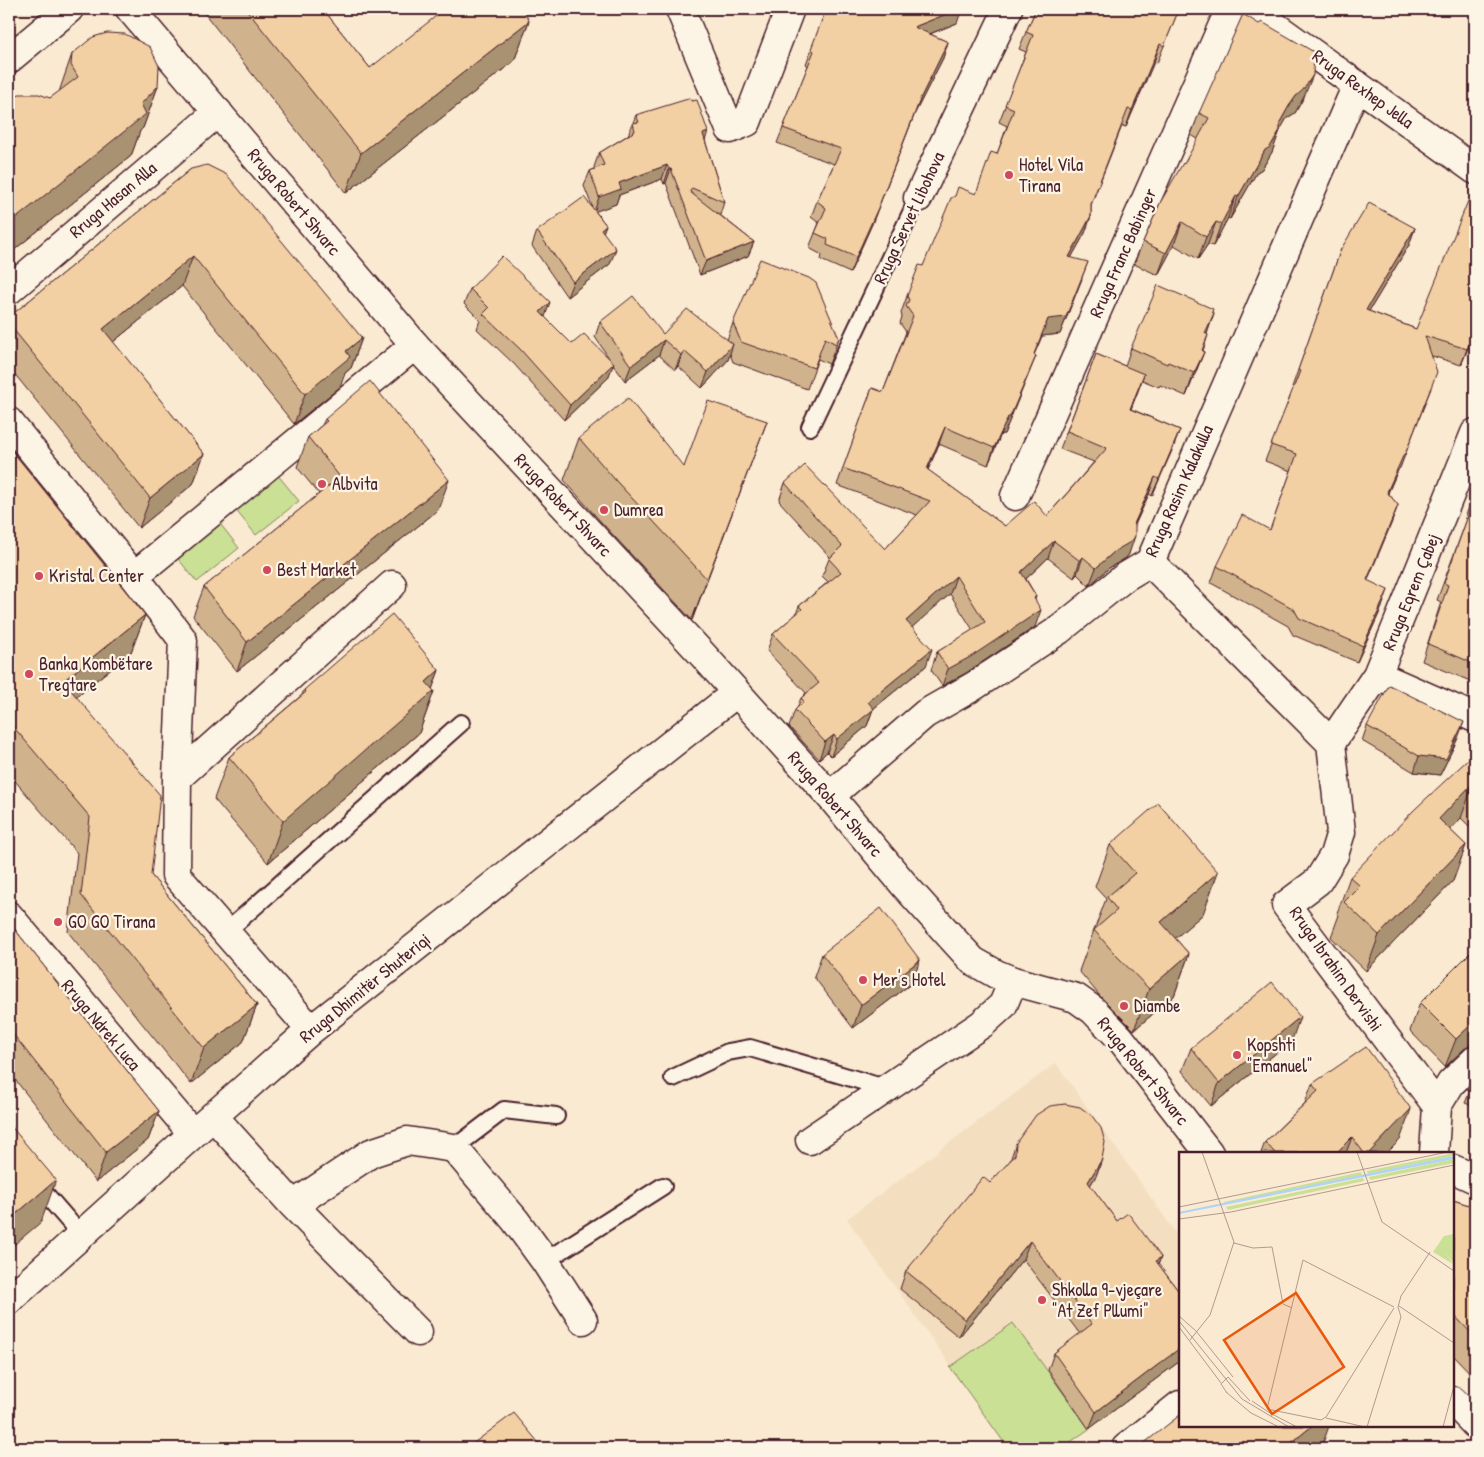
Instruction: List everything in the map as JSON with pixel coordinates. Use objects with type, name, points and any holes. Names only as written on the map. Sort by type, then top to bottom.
[{"type":"street","points":[[9,59],[68,9]]},
{"type":"street","name":"Rruga Robert Shvarc","points":[[130,9],[415,345],[702,654],[830,796],[906,887],[973,961],[1013,981],[1076,998],[1093,1010],[1120,1038],[1208,1152]]},
{"type":"street","points":[[680,9],[730,129],[747,122],[790,9]]},
{"type":"street","name":"Rruga Servet Libohova","points":[[918,198],[1008,9]]},
{"type":"street","name":"Rruga Franc Babinger","points":[[1015,496],[1230,9]]},
{"type":"street","name":"Rruga Rexhep Jella","points":[[1251,9],[1475,170]]},
{"type":"street","name":"Rruga Rasim Kalakulla","points":[[830,796],[925,714],[974,686],[1059,630],[1125,577],[1150,562],[1357,85]]},
{"type":"street","name":"Rruga Hasan Alla","points":[[9,290],[218,112]]},
{"type":"street","points":[[134,576],[415,345]]},
{"type":"street","points":[[9,422],[134,576],[183,640],[177,778],[176,875],[311,1030]]},
{"type":"street","name":"Rruga Eqrem Çabej","points":[[1331,743],[1378,676],[1475,433]]},
{"type":"street","points":[[1150,562],[1331,743]]},
{"type":"street","points":[[177,778],[392,585]]},
{"type":"street","points":[[1378,676],[1475,718]]},
{"type":"street","name":"Rruga Dhimitër Shuteriqi","points":[[9,1300],[311,1030],[736,693]]},
{"type":"street","name":"Rruga Ibrahim Dervishi","points":[[1331,743],[1341,832],[1334,855],[1318,881],[1286,905],[1437,1106]]},
{"type":"street","name":"Rruga Ndrek Luca","points":[[9,916],[193,1134]]},
{"type":"street","points":[[810,1140],[982,1024],[1003,1004],[1013,981]]},
{"type":"street","points":[[1434,1152],[1437,1106],[1451,1083],[1475,1060]]},
{"type":"street","points":[[213,1116],[293,1205],[418,1332]]},
{"type":"street","points":[[293,1205],[371,1153],[406,1141],[454,1148],[515,1220],[545,1260],[583,1320]]},
{"type":"street","points":[[1454,1169],[1475,1179]]},
{"type":"street","points":[[1454,1402],[1475,1424]]},
{"type":"street","points":[[1126,1448],[1179,1406]]},
{"type":"lane","name":"Rruga Servet Libohova","points":[[810,427],[918,198]]},
{"type":"lane","points":[[226,932],[461,723]]},
{"type":"lane","points":[[673,1078],[728,1052],[750,1048],[885,1088]]},
{"type":"lane","points":[[454,1148],[504,1110],[556,1116]]},
{"type":"lane","points":[[9,1152],[81,1235]]},
{"type":"lane","points":[[545,1260],[664,1186]]},
{"type":"shaded area","name":"Shkolla 9-vjeçare \"At Zef Pllumi\"","points":[[1056,1063],[1179,1238],[1179,1363],[1062,1448],[1009,1448],[847,1219]]},
{"type":"green space","points":[[277,474],[299,501],[256,535],[234,508]]},
{"type":"green space","points":[[218,521],[239,548],[197,582],[175,555]]},
{"type":"green space","points":[[1013,1323],[1089,1429],[1062,1448],[1008,1448],[950,1367]]},
{"type":"building","points":[[246,9],[323,9],[370,68],[445,9],[523,9],[529,21],[361,153]]},
{"type":"building","points":[[826,9],[959,9],[914,27],[948,42],[921,97],[878,208],[856,257],[827,245],[828,239],[815,233],[826,208],[817,201],[841,149],[783,128],[814,51],[811,49]]},
{"type":"building","points":[[1036,9],[1179,9],[1164,46],[1160,44],[1132,110],[1128,109],[1091,204],[1091,216],[1069,257],[1088,262],[1066,317],[1048,319],[1034,354],[1036,356],[1010,417],[1008,417],[994,448],[945,427],[927,469],[1005,526],[1034,501],[1047,516],[1107,448],[1067,431],[1096,354],[1144,374],[1130,409],[1180,430],[1159,479],[1155,477],[1134,524],[1135,536],[1132,541],[1115,551],[1096,568],[1083,557],[1080,561],[1054,541],[1021,572],[1036,596],[1034,598],[1041,610],[972,656],[948,669],[937,652],[985,622],[956,576],[906,621],[932,649],[868,702],[874,709],[837,739],[834,735],[825,742],[795,710],[804,701],[801,698],[819,683],[773,634],[802,609],[799,606],[841,572],[829,559],[842,546],[785,483],[805,465],[885,549],[930,501],[843,468],[872,388],[883,392],[913,316],[906,306],[909,300],[907,296],[919,265],[923,266],[951,198],[955,196],[958,187],[976,194],[991,152],[997,154],[1014,109],[1005,105],[1033,35],[1026,32]]},
{"type":"building","points":[[1243,14],[1259,24],[1262,22],[1314,52],[1313,75],[1289,106],[1280,122],[1280,130],[1270,147],[1265,150],[1238,197],[1236,196],[1221,224],[1216,222],[1206,237],[1182,222],[1166,253],[1143,242],[1161,201],[1209,118],[1199,113]]},
{"type":"building","points":[[107,33],[125,34],[150,47],[159,66],[158,86],[141,104],[146,114],[9,224],[9,102],[19,94],[39,94],[50,98],[78,77],[71,65],[72,54],[93,37]]},
{"type":"building","points":[[691,98],[691,101],[697,100],[708,132],[703,134],[724,202],[692,188],[690,192],[754,242],[706,261],[671,169],[667,165],[619,183],[621,189],[599,197],[590,171],[604,165],[599,153],[635,131],[633,123],[639,122],[636,115]]},
{"type":"building","points":[[207,165],[227,175],[362,338],[346,351],[350,357],[305,394],[193,256],[103,329],[204,454],[150,498],[9,324],[9,317],[191,169]]},
{"type":"building","points":[[584,197],[606,225],[601,229],[616,249],[573,282],[537,231]]},
{"type":"building","points":[[1468,201],[1475,206],[1475,330],[1467,349],[1425,336],[1437,372],[1406,452],[1387,492],[1398,505],[1367,580],[1388,590],[1363,646],[1299,618],[1294,609],[1217,566],[1242,515],[1270,530],[1297,454],[1271,445],[1300,371],[1298,370],[1341,249],[1369,203],[1415,228],[1366,310],[1416,329]]},
{"type":"building","points":[[502,256],[550,302],[540,312],[572,344],[584,334],[614,363],[570,405],[520,349],[483,314],[489,308],[470,289]]},
{"type":"building","points":[[760,259],[809,278],[816,283],[839,338],[836,344],[825,338],[814,368],[741,342],[733,323]]},
{"type":"building","points":[[1158,285],[1213,309],[1212,312],[1214,313],[1205,333],[1208,335],[1202,350],[1204,352],[1194,373],[1168,362],[1167,364],[1131,348]]},
{"type":"building","points":[[633,296],[663,334],[687,309],[733,344],[708,372],[684,351],[681,355],[664,340],[631,366],[600,322]]},
{"type":"building","points":[[370,381],[449,480],[247,642],[204,587],[340,477],[308,437],[327,421],[325,419]]},
{"type":"building","points":[[628,398],[684,467],[708,401],[767,421],[707,579],[579,438]]},
{"type":"building","points":[[9,447],[145,615],[63,681],[160,795],[151,875],[257,1005],[204,1048],[81,895],[90,817],[11,724],[9,726]]},
{"type":"building","points":[[1475,490],[1475,664],[1428,644],[1448,585],[1444,583],[1473,502],[1471,501]]},
{"type":"building","points":[[392,614],[439,670],[426,682],[434,691],[283,821],[229,757],[306,692],[304,690]]},
{"type":"building","points":[[1389,685],[1464,722],[1446,759],[1419,756],[1367,726]]},
{"type":"building","points":[[1475,753],[1475,783],[1439,819],[1466,845],[1379,935],[1344,902],[1360,886],[1350,877],[1414,810]]},
{"type":"building","points":[[1158,803],[1218,872],[1161,922],[1189,954],[1149,989],[1094,930],[1117,910],[1107,897],[1135,873],[1110,845]]},
{"type":"building","points":[[881,908],[920,960],[861,1005],[822,954]]},
{"type":"building","points":[[9,922],[159,1111],[106,1152],[9,1029]]},
{"type":"building","points":[[1475,948],[1475,1021],[1456,1039],[1420,1003]]},
{"type":"building","points":[[1272,982],[1300,1017],[1219,1083],[1191,1048]]},
{"type":"building","points":[[1366,1047],[1411,1109],[1370,1152],[1363,1152],[1352,1137],[1337,1152],[1274,1152],[1265,1142],[1318,1091],[1312,1084]]},
{"type":"building","points":[[1065,1104],[1080,1107],[1092,1116],[1101,1128],[1105,1142],[1102,1159],[1088,1182],[1117,1221],[1128,1213],[1161,1257],[1156,1261],[1179,1292],[1179,1349],[1096,1412],[1054,1353],[1092,1324],[1030,1241],[965,1320],[906,1271],[983,1177],[990,1183],[1015,1155],[1016,1143],[1036,1115],[1050,1106]]},
{"type":"building","points":[[9,1124],[56,1180],[9,1220]]},
{"type":"building","points":[[1454,1200],[1475,1207],[1475,1337],[1454,1315]]},
{"type":"building","points":[[514,1413],[543,1448],[467,1448]]},
{"type":"building","points":[[1179,1416],[1179,1427],[1311,1427],[1285,1448],[1138,1448]]},
{"type":"place","name":"Hotel Vila Tirana","points":[[1009,175]]},
{"type":"place","name":"Albvita","points":[[322,484]]},
{"type":"place","name":"Dumrea","points":[[604,510]]},
{"type":"place","name":"Best Market","points":[[267,570]]},
{"type":"place","name":"Kristal Center","points":[[39,576]]},
{"type":"place","name":"Banka Kombëtare Tregtare","points":[[29,674]]},
{"type":"place","name":"GO GO Tirana","points":[[58,922]]},
{"type":"place","name":"Mer's Hotel","points":[[863,980]]},
{"type":"place","name":"Diambe","points":[[1124,1006]]},
{"type":"place","name":"Kopshti \"Emanuel\"","points":[[1237,1055]]},
{"type":"place","name":"Shkolla 9-vjeçare \"At Zef Pllumi\"","points":[[1042,1300]]}]
